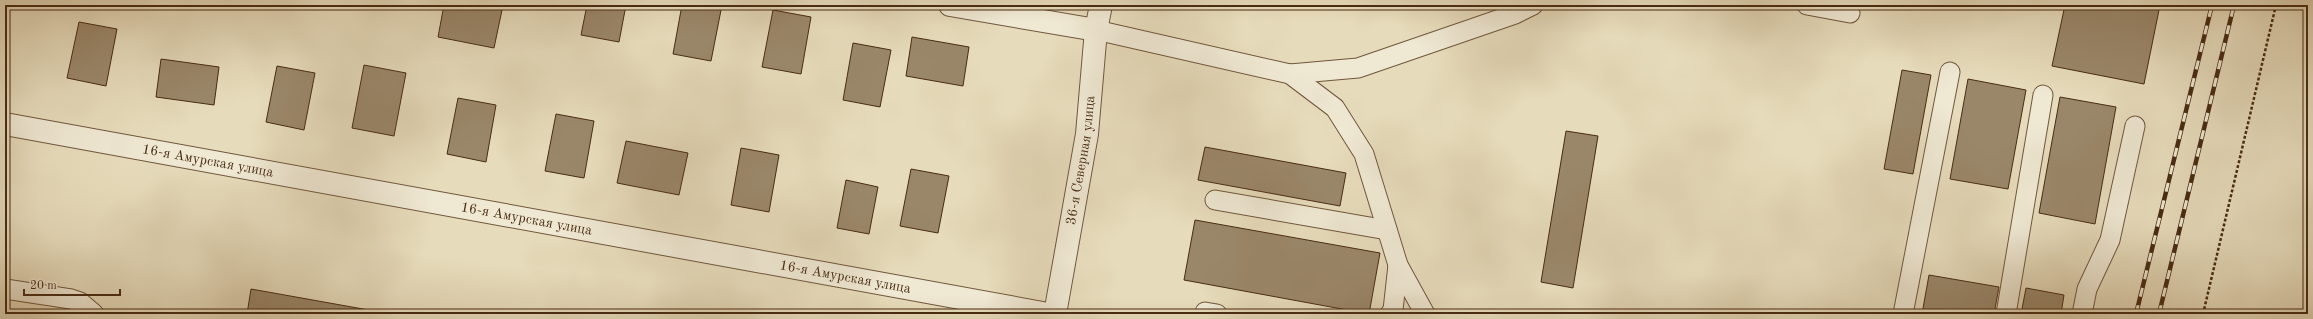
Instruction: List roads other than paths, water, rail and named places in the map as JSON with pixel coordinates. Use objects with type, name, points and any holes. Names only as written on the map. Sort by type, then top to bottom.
[{"type":"street","points":[[950,5],[1096,30]]},
{"type":"street","name":"36-я Северная улица","points":[[1055,314],[1087,134],[1096,30],[1101,5]]},
{"type":"street","name":"16-я Амурская улица","points":[[5,124],[1048,314]]},
{"type":"lane","points":[[1096,30],[1290,74],[1358,68],[1515,14],[1533,5]]},
{"type":"lane","points":[[1807,5],[1850,14]]},
{"type":"lane","points":[[1904,314],[1950,72]]},
{"type":"lane","points":[[1290,74],[1335,108],[1364,154],[1398,265],[1425,314]]},
{"type":"lane","points":[[2006,314],[2043,95]]},
{"type":"lane","points":[[2082,314],[2087,289],[2110,240],[2135,126]]},
{"type":"lane","points":[[1215,200],[1387,230]]},
{"type":"lane","points":[[1390,314],[1393,310],[1398,265]]},
{"type":"lane","points":[[5,289],[71,299],[80,302],[94,314]]},
{"type":"railway","points":[[2136,314],[2212,5]]},
{"type":"railway","points":[[2159,314],[2234,5]]}]
